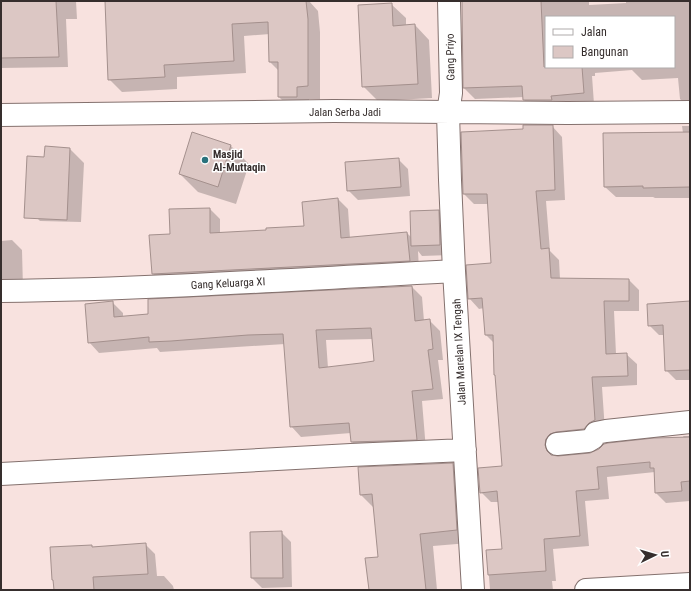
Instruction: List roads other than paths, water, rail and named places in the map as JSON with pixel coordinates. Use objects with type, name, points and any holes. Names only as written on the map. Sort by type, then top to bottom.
[{"type":"street","name":"Gang Priyo","points":[[448,113],[451,93],[449,1]]},
{"type":"street","name":"Jalan Serba Jadi","points":[[1,114],[334,111],[448,113],[690,112]]},
{"type":"street","name":"Jalan Marelan IX Tengah","points":[[448,113],[454,271],[473,590]]},
{"type":"street","name":"Gang Keluarga XI","points":[[1,291],[240,283],[454,271]]},
{"type":"street","points":[[557,444],[588,441],[593,438],[596,433],[606,431],[690,422]]},
{"type":"street","points":[[1,474],[465,450]]},
{"type":"street","points":[[586,590],[690,584]]},
{"type":"place","name":"Masjid Al-Muttaqin","points":[[205,160]]}]
